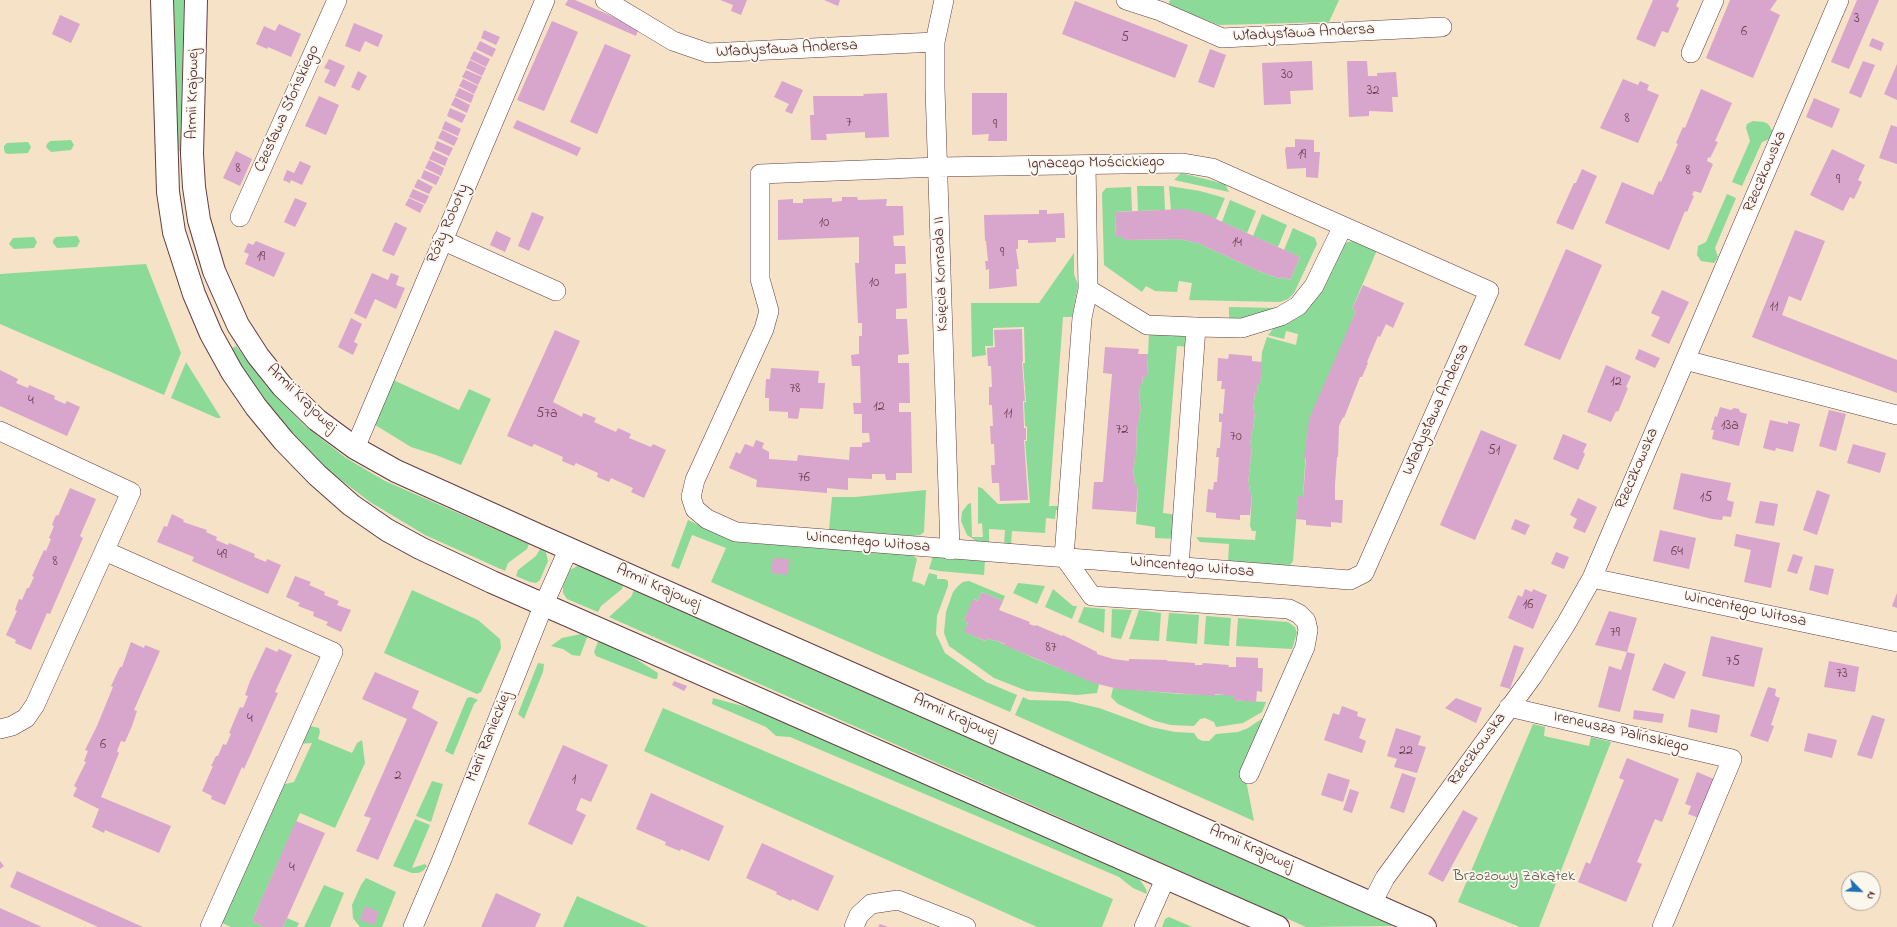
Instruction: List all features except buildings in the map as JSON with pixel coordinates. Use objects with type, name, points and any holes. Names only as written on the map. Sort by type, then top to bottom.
[{"type":"main road","name":"Armii Krajowej","points":[[162,0],[165,152],[168,192],[174,232],[194,294],[211,334],[232,372],[256,407],[284,441],[317,475],[351,505],[387,530],[420,548],[492,582],[1278,927]]},
{"type":"main road","name":"Armii Krajowej","points":[[196,0],[192,154],[194,187],[199,220],[214,271],[238,325],[258,356],[282,386],[317,420],[358,439],[396,471],[1425,927]]},
{"type":"street","name":"Czesława Słońskiego","points":[[240,217],[337,0]]},
{"type":"street","name":"Róży Roboty","points":[[358,439],[545,0]]},
{"type":"street","name":"Władysława Andersa","points":[[605,0],[673,41],[708,53],[935,42]]},
{"type":"street","name":"Księcia Konrada II","points":[[944,0],[935,42],[950,550]]},
{"type":"street","name":"Władysława Andersa","points":[[1126,0],[1160,10],[1222,38],[1442,27]]},
{"type":"street","points":[[1691,53],[1714,0]]},
{"type":"street","name":"Rzeczkowska","points":[[1372,903],[1385,878],[1532,677],[1566,624],[1592,578],[1839,0]]},
{"type":"street","name":"Ignacego Mościckiego","points":[[759,208],[760,174],[938,167],[1183,163],[1212,168],[1444,272]]},
{"type":"street","points":[[1086,165],[1088,289],[1082,318],[1064,557],[1092,596],[1289,610],[1299,614],[1306,621],[1308,630],[1305,647],[1249,774]]},
{"type":"street","name":"Wincentego Witosa","points":[[759,208],[760,279],[769,311],[764,329],[695,480],[691,497],[695,509],[707,519],[736,532],[950,550],[1064,557],[1350,580],[1364,573]]},
{"type":"street","points":[[1088,289],[1147,325],[1242,328],[1281,316],[1298,306],[1314,286],[1343,226]]},
{"type":"street","points":[[442,240],[556,290]]},
{"type":"street","name":"Władysława Andersa","points":[[1364,573],[1489,291],[1444,272]]},
{"type":"street","points":[[1179,566],[1196,327]]},
{"type":"street","points":[[1685,360],[1897,415]]},
{"type":"street","points":[[0,431],[131,492],[106,551],[36,705],[26,718],[12,726],[0,729]]},
{"type":"street","name":"Marii Ranieckiej","points":[[413,927],[544,604],[569,548]]},
{"type":"street","points":[[106,551],[334,652],[210,927]]},
{"type":"street","name":"Wincentego Witosa","points":[[1592,578],[1897,642]]},
{"type":"street","name":"Ireneusza Palińskiego","points":[[1509,707],[1732,759],[1662,927]]},
{"type":"street","points":[[1144,927],[1166,877]]},
{"type":"street","points":[[854,927],[859,915],[871,904],[898,900],[966,927]]},
{"type":"green space","points":[[174,0],[184,0],[180,151],[176,152]]},
{"type":"green space","points":[[1170,0],[1339,0],[1329,22],[1219,25],[1168,6]]},
{"type":"green space","points":[[1753,121],[1768,124],[1772,130],[1772,135],[1770,139],[1762,142],[1742,186],[1732,182],[1750,141],[1746,128],[1747,124]]},
{"type":"green space","points":[[71,140],[74,145],[71,150],[51,152],[46,147],[50,141]]},
{"type":"green space","points":[[28,142],[31,147],[28,153],[5,153],[4,146],[7,143]]},
{"type":"green space","points":[[1181,173],[1225,184],[1229,192],[1174,180]]},
{"type":"green space","points":[[1137,186],[1164,186],[1165,210],[1138,211]]},
{"type":"green space","points":[[1169,186],[1200,191],[1225,198],[1216,219],[1171,210]]},
{"type":"green space","points":[[1131,187],[1132,211],[1115,212],[1116,237],[1124,237],[1125,240],[1179,239],[1198,243],[1254,269],[1280,279],[1282,277],[1290,280],[1300,257],[1284,250],[1293,228],[1315,238],[1317,244],[1294,293],[1288,299],[1280,302],[1189,300],[1192,283],[1179,281],[1177,292],[1155,291],[1146,286],[1142,292],[1104,265],[1102,193],[1106,188]]},
{"type":"green space","points":[[1727,194],[1736,198],[1715,248],[1718,257],[1714,263],[1701,261],[1697,255],[1698,246],[1706,242]]},
{"type":"green space","points":[[1230,200],[1256,211],[1247,233],[1222,222]]},
{"type":"green space","points":[[1262,214],[1287,225],[1278,247],[1253,236]]},
{"type":"green space","points":[[77,236],[80,241],[77,247],[57,248],[53,243],[53,240],[56,237]]},
{"type":"green space","points":[[34,237],[37,242],[34,248],[14,249],[9,244],[13,238]]},
{"type":"green space","points":[[1359,241],[1377,250],[1352,309],[1356,311],[1307,434],[1303,497],[1298,497],[1293,561],[1290,565],[1285,566],[1228,562],[1229,544],[1200,542],[1196,537],[1255,540],[1256,531],[1252,531],[1250,526],[1252,493],[1249,493],[1250,484],[1248,484],[1252,446],[1250,446],[1255,412],[1253,411],[1255,392],[1257,392],[1258,384],[1260,384],[1262,352],[1267,337],[1296,345],[1298,334],[1286,331],[1284,339],[1268,335],[1341,247],[1345,243]]},
{"type":"green space","points":[[1074,253],[1074,274],[1078,285],[1072,317],[1063,317],[1049,506],[1063,506],[1063,510],[1056,510],[1055,519],[1046,518],[1045,533],[1012,531],[1011,545],[1004,544],[1005,530],[989,529],[989,543],[978,542],[967,535],[961,521],[962,512],[968,504],[971,503],[972,537],[983,537],[982,523],[978,524],[978,487],[982,488],[998,504],[1030,503],[1025,441],[1027,441],[1027,427],[1025,426],[1024,402],[1026,402],[1023,363],[1025,363],[1024,327],[993,328],[993,346],[985,346],[986,355],[972,357],[971,303],[1039,303]]},
{"type":"green space","points":[[146,264],[181,353],[164,395],[0,324],[0,274]]},
{"type":"green space","points":[[1229,307],[1278,308],[1246,318],[1229,320]]},
{"type":"green space","points":[[1149,333],[1181,335],[1186,338],[1190,347],[1177,346],[1163,513],[1177,515],[1176,539],[1155,538],[1155,527],[1136,524],[1138,485],[1134,485],[1135,477],[1133,476],[1136,457],[1137,422],[1139,422],[1141,405],[1139,404],[1140,385],[1142,385],[1143,376],[1147,376]]},
{"type":"green space","points":[[236,346],[268,388],[305,426],[346,458],[385,481],[529,544],[527,549],[508,563],[505,571],[425,535],[370,502],[328,470],[282,423],[238,361],[232,348]]},
{"type":"green space","points":[[186,362],[221,418],[217,418],[171,398]]},
{"type":"green space","points":[[391,379],[459,410],[469,389],[491,399],[461,465],[411,447],[372,423]]},
{"type":"green space","points":[[926,490],[924,532],[920,535],[914,536],[829,530],[832,497],[855,497]]},
{"type":"green space","points":[[688,520],[737,542],[912,554],[917,559],[912,581],[924,586],[929,573],[937,575],[937,579],[945,579],[948,581],[948,586],[937,616],[936,634],[945,653],[986,682],[1017,695],[1010,712],[711,582],[726,548],[692,535],[679,569],[671,566]]},
{"type":"green space","points":[[540,549],[546,552],[548,561],[540,580],[536,583],[530,582],[516,576],[518,570],[536,556]]},
{"type":"green space","points":[[933,556],[985,561],[984,575],[929,569]]},
{"type":"green space","points":[[579,565],[623,585],[622,589],[601,606],[598,612],[567,599],[563,593],[563,587],[570,570]]},
{"type":"green space","points":[[969,581],[1005,596],[1003,601],[982,592],[978,601],[974,599],[964,620],[968,623],[965,632],[985,641],[987,638],[994,641],[995,640],[1036,659],[1099,684],[1097,693],[1077,695],[1027,691],[994,678],[949,646],[944,633],[946,612],[953,592],[963,582]]},
{"type":"green space","points":[[1018,583],[1045,586],[1037,604],[1013,593]]},
{"type":"green space","points":[[1053,589],[1073,606],[1077,606],[1072,619],[1045,607]]},
{"type":"green space","points":[[412,590],[478,620],[500,639],[501,648],[481,692],[477,694],[384,653]]},
{"type":"green space","points":[[634,590],[1394,926],[1306,927],[609,617],[631,597]]},
{"type":"green space","points":[[1084,607],[1105,609],[1104,633],[1078,622]]},
{"type":"green space","points":[[1112,609],[1132,610],[1121,639],[1111,637]]},
{"type":"green space","points":[[1139,610],[1161,613],[1159,641],[1129,639]]},
{"type":"green space","points":[[1169,613],[1199,615],[1197,644],[1166,641]]},
{"type":"green space","points":[[1206,616],[1231,618],[1229,646],[1204,644]]},
{"type":"green space","points":[[1238,618],[1288,622],[1295,627],[1297,633],[1292,649],[1236,646]]},
{"type":"green space","points":[[581,634],[588,635],[580,656],[572,655],[563,649],[551,646],[562,638]]},
{"type":"green space","points":[[599,639],[617,647],[658,673],[657,679],[596,656],[594,652]]},
{"type":"green space","points":[[538,663],[544,664],[543,672],[524,719],[518,714]]},
{"type":"green space","points":[[1113,688],[1180,694],[1226,695],[1234,696],[1234,700],[1266,702],[1262,712],[1243,723],[1216,727],[1214,722],[1205,718],[1200,719],[1194,726],[1171,725],[1155,721],[1118,704],[1111,697]]},
{"type":"green space","points":[[471,697],[478,700],[474,704],[453,755],[445,751],[467,698]]},
{"type":"green space","points":[[1023,697],[1029,700],[1068,701],[1099,708],[1151,727],[1175,732],[1194,733],[1198,739],[1203,741],[1209,741],[1216,734],[1238,732],[1248,728],[1263,718],[1268,712],[1245,775],[1254,821],[1015,715]]},
{"type":"green space","points":[[713,698],[761,711],[1134,876],[1140,880],[1146,889],[1147,894],[1133,888],[1119,877],[965,811],[790,737],[776,736],[766,727],[712,704]]},
{"type":"green space","points":[[663,708],[1113,899],[1102,927],[1037,927],[644,751]]},
{"type":"green space","name":"Brzozowy Zakątek","points":[[1533,724],[1545,727],[1544,736],[1589,746],[1591,737],[1611,742],[1539,927],[1520,927],[1458,902]]},
{"type":"green space","points":[[310,726],[319,728],[320,732],[318,739],[352,753],[357,743],[362,740],[365,763],[335,828],[300,813],[252,921],[264,927],[231,927],[218,921],[280,787],[294,782],[312,743],[297,744],[306,728]]},
{"type":"green space","points":[[432,781],[443,784],[431,822],[416,816]]},
{"type":"green space","points":[[415,819],[430,825],[412,868],[425,864],[427,866],[423,871],[412,873],[393,866]]},
{"type":"green space","points":[[366,878],[396,892],[382,927],[360,927],[353,918],[352,905],[361,885]]},
{"type":"green space","points":[[324,885],[344,893],[330,927],[304,927]]},
{"type":"green space","points":[[577,896],[648,927],[563,927]]},
{"type":"green space","points":[[1169,917],[1192,927],[1162,927],[1165,919]]},
{"type":"green space","points":[[287,918],[299,923],[297,927],[283,927]]}]
